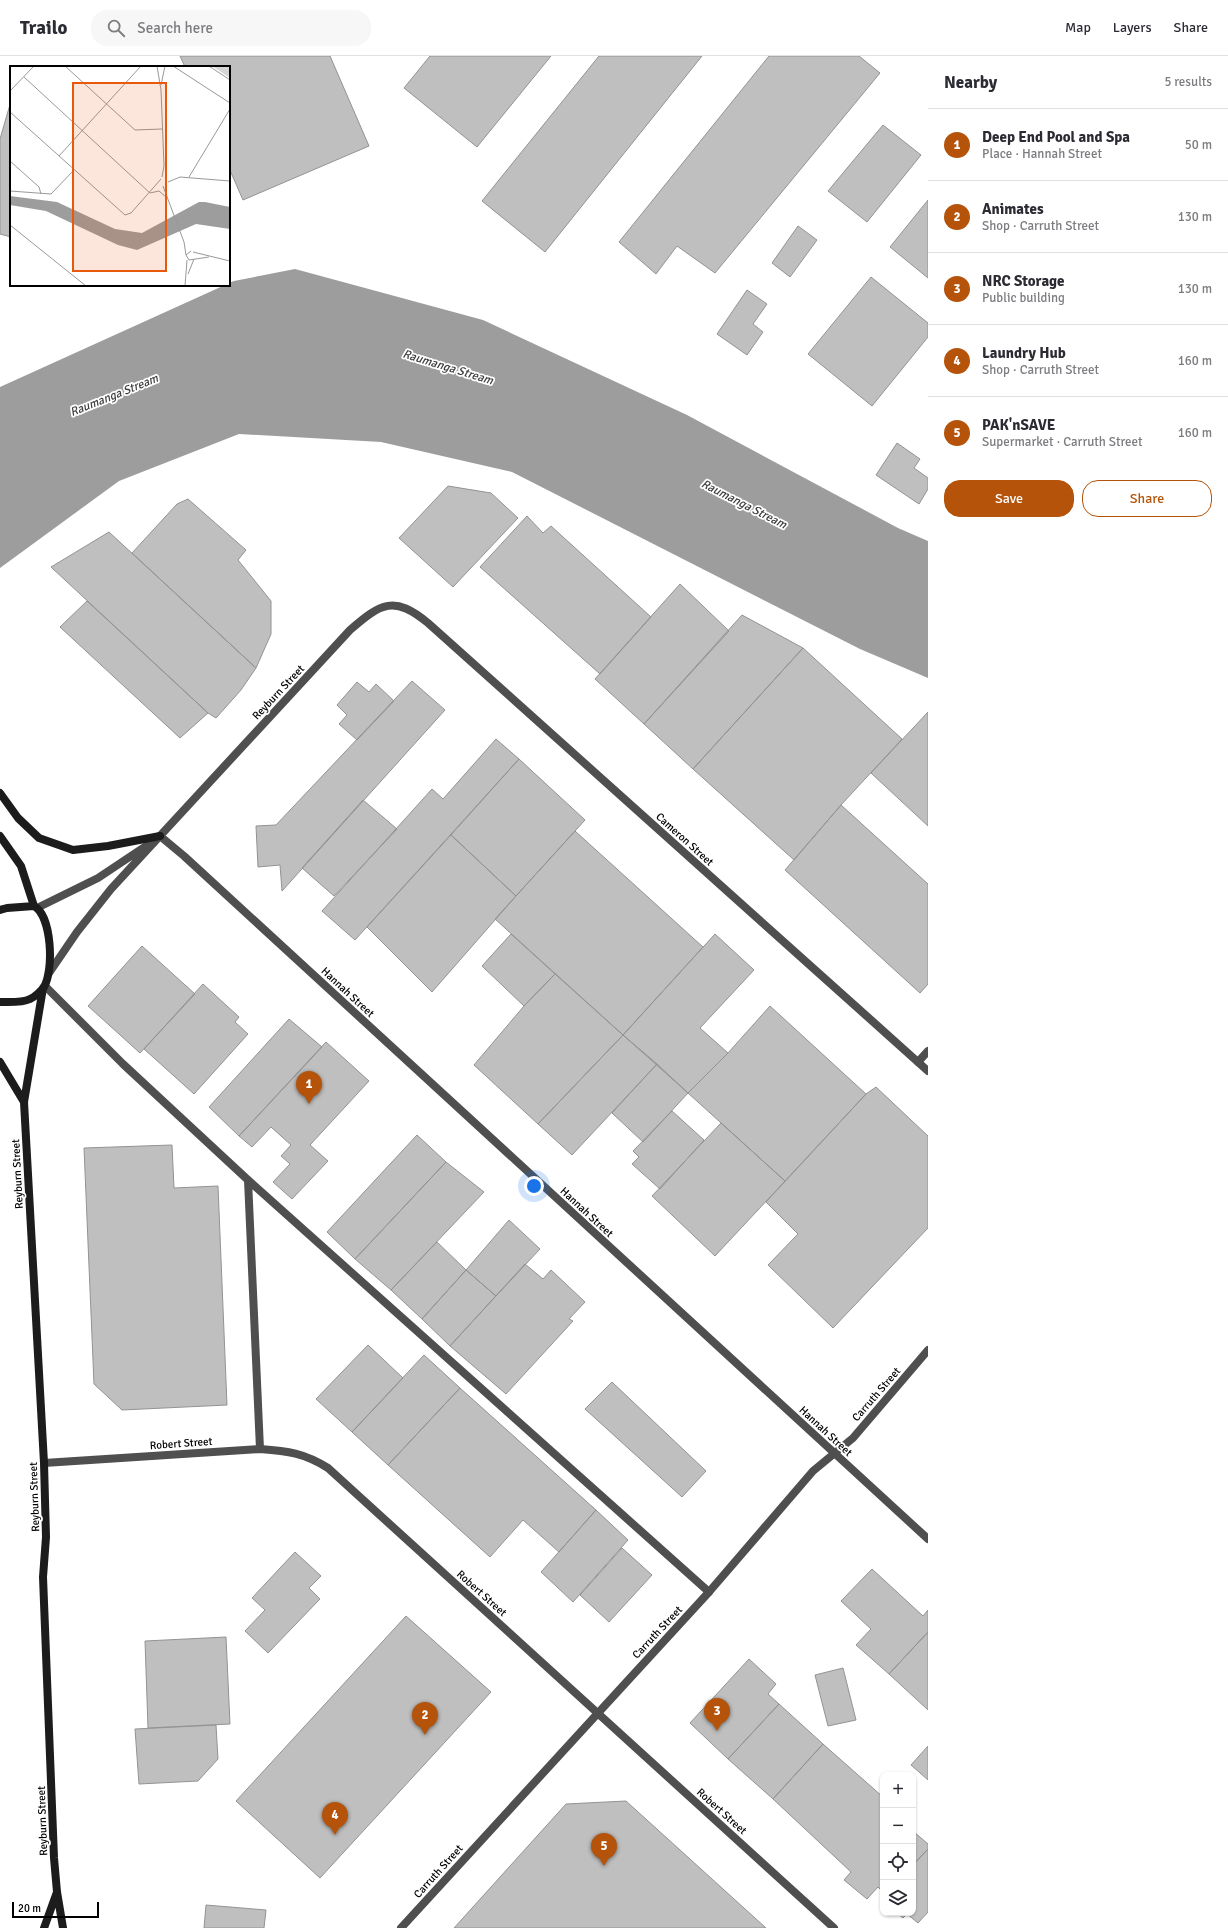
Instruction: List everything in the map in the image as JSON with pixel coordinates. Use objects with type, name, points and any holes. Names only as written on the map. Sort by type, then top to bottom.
[{"type":"main road","points":[[0,793],[18,818],[39,838],[73,850],[108,846],[160,836]]},
{"type":"main road","name":"Reyburn Street","points":[[0,836],[21,866],[36,907],[44,919],[50,945],[49,973],[44,987],[24,1102],[44,1463],[46,1537],[43,1577],[57,1892],[62,1928]]},
{"type":"main road","points":[[0,910],[7,908],[36,907]]},
{"type":"main road","points":[[0,1002],[31,999],[44,987]]},
{"type":"main road","name":"Reyburn Street","points":[[0,1062],[24,1102]]},
{"type":"main road","name":"Reyburn Street","points":[[44,1928],[57,1892]]},
{"type":"street","name":"Reyburn Street","points":[[49,973],[77,932],[111,889],[350,630],[374,610],[384,607],[401,606],[413,611],[428,623]]},
{"type":"street","name":"Cameron Street","points":[[428,623],[928,1072]]},
{"type":"street","name":"Reyburn Street","points":[[36,907],[98,878],[160,836]]},
{"type":"street","name":"Hannah Street","points":[[160,836],[196,867],[928,1539]]},
{"type":"street","points":[[44,987],[123,1064],[248,1180],[709,1592]]},
{"type":"street","points":[[918,1062],[928,1051]]},
{"type":"street","points":[[248,1180],[260,1449]]},
{"type":"street","name":"Carruth Street","points":[[401,1928],[709,1592],[813,1471],[853,1438],[928,1350]]},
{"type":"street","name":"Robert Street","points":[[44,1463],[260,1449],[294,1452],[312,1458],[328,1468],[834,1928]]},
{"type":"water","name":"Raumanga Stream","points":[[295,269],[483,320],[687,415],[898,528],[928,541],[928,678],[860,649],[512,472],[381,442],[239,434],[119,481],[0,568],[0,387],[223,286],[230,286],[230,283]]},
{"type":"building","points":[[180,56],[330,56],[369,146],[243,200],[230,170],[230,66],[185,66]]},
{"type":"building","points":[[430,56],[551,56],[477,147],[404,88]]},
{"type":"building","points":[[599,56],[702,56],[545,252],[482,201]]},
{"type":"building","points":[[769,56],[859,56],[880,73],[715,273],[677,246],[656,274],[619,242]]},
{"type":"building","points":[[10,104],[10,237],[0,234],[0,139]]},
{"type":"building","points":[[883,125],[921,155],[867,222],[828,191]]},
{"type":"building","points":[[928,200],[928,278],[890,247]]},
{"type":"building","points":[[798,226],[817,240],[790,277],[772,263]]},
{"type":"building","points":[[871,277],[928,323],[928,337],[872,406],[808,354]]},
{"type":"building","points":[[747,290],[767,304],[753,324],[763,332],[747,355],[717,334]]},
{"type":"building","points":[[897,443],[920,459],[914,468],[928,478],[928,489],[919,504],[876,475]]},
{"type":"building","points":[[448,486],[491,493],[518,518],[453,587],[399,538]]},
{"type":"building","points":[[188,499],[246,550],[238,560],[271,601],[271,634],[256,668],[132,553],[177,504]]},
{"type":"building","points":[[527,516],[543,533],[551,526],[651,617],[600,674],[480,567]]},
{"type":"building","points":[[109,532],[256,668],[241,690],[216,718],[208,713],[51,567]]},
{"type":"building","points":[[680,584],[729,631],[644,724],[595,679]]},
{"type":"building","points":[[87,601],[208,713],[180,738],[60,627]]},
{"type":"building","points":[[742,615],[803,648],[693,769],[644,724]]},
{"type":"building","points":[[803,648],[902,739],[841,805],[794,860],[693,769]]},
{"type":"building","points":[[412,681],[445,710],[282,891],[280,865],[258,867],[256,826],[276,825]]},
{"type":"building","points":[[357,682],[369,692],[376,684],[394,701],[357,740],[339,724],[347,715],[337,705]]},
{"type":"building","points":[[928,712],[928,826],[871,773]]},
{"type":"building","points":[[496,739],[519,759],[355,940],[322,911],[432,789],[443,799]]},
{"type":"building","points":[[519,759],[585,820],[516,896],[451,835]]},
{"type":"building","points":[[363,800],[397,829],[334,896],[302,868]]},
{"type":"building","points":[[841,805],[928,884],[928,984],[920,993],[785,870]]},
{"type":"building","points":[[575,831],[703,947],[623,1035],[495,919]]},
{"type":"building","points":[[451,835],[516,896],[432,992],[367,927]]},
{"type":"building","points":[[511,934],[555,974],[524,1006],[482,966]]},
{"type":"building","points":[[715,934],[754,970],[700,1028],[728,1053],[688,1093],[623,1035]]},
{"type":"building","points":[[142,946],[195,994],[140,1053],[88,1006]]},
{"type":"building","points":[[555,974],[623,1035],[538,1124],[474,1065],[524,1006]]},
{"type":"building","points":[[203,984],[239,1017],[235,1022],[248,1034],[194,1094],[144,1049]]},
{"type":"building","points":[[770,1006],[866,1094],[785,1181],[688,1093],[728,1053]]},
{"type":"building","points":[[289,1019],[322,1047],[239,1136],[209,1107]]},
{"type":"building","points":[[623,1035],[657,1064],[572,1155],[538,1124]]},
{"type":"building","points":[[326,1042],[369,1081],[310,1145],[328,1161],[292,1199],[273,1182],[290,1164],[281,1156],[291,1145],[271,1127],[252,1147],[239,1136]]},
{"type":"building","points":[[657,1064],[688,1093],[643,1142],[612,1113]]},
{"type":"building","points":[[876,1087],[928,1136],[928,1228],[833,1328],[768,1265],[798,1234],[766,1202],[866,1094]]},
{"type":"building","points":[[672,1111],[704,1140],[660,1189],[632,1164],[639,1157],[633,1151]]},
{"type":"building","points":[[721,1123],[785,1181],[715,1256],[652,1196]]},
{"type":"building","points":[[417,1135],[446,1162],[355,1259],[327,1232]]},
{"type":"building","points":[[172,1145],[174,1188],[218,1186],[227,1405],[122,1410],[94,1384],[84,1148]]},
{"type":"building","points":[[446,1162],[484,1192],[391,1290],[355,1259]]},
{"type":"building","points":[[509,1220],[540,1249],[496,1296],[466,1270]]},
{"type":"building","points":[[437,1242],[466,1270],[422,1319],[391,1290]]},
{"type":"building","points":[[525,1264],[543,1279],[551,1270],[585,1302],[569,1319],[573,1321],[506,1394],[450,1346]]},
{"type":"building","points":[[466,1270],[496,1296],[450,1346],[422,1319]]},
{"type":"building","points":[[368,1345],[403,1378],[352,1432],[316,1399]]},
{"type":"building","points":[[424,1355],[460,1388],[388,1465],[352,1432]]},
{"type":"building","points":[[612,1382],[706,1471],[682,1497],[585,1409]]},
{"type":"building","points":[[460,1388],[596,1510],[559,1552],[523,1520],[490,1557],[388,1465]]},
{"type":"building","points":[[596,1510],[628,1540],[573,1602],[541,1572]]},
{"type":"building","points":[[622,1548],[652,1575],[609,1622],[580,1595]]},
{"type":"building","points":[[295,1552],[321,1576],[309,1588],[320,1599],[268,1653],[245,1631],[265,1610],[252,1598]]},
{"type":"building","points":[[872,1569],[923,1616],[928,1610],[928,1632],[889,1674],[856,1645],[871,1629],[841,1601]]},
{"type":"building","points":[[406,1616],[491,1692],[320,1878],[236,1801]]},
{"type":"building","points":[[928,1632],[928,1710],[889,1674]]},
{"type":"building","points":[[226,1637],[230,1724],[148,1728],[145,1641]]},
{"type":"building","points":[[749,1659],[776,1684],[768,1694],[779,1704],[728,1759],[690,1723]]},
{"type":"building","points":[[843,1668],[856,1720],[828,1726],[815,1675]]},
{"type":"building","points":[[779,1704],[823,1744],[773,1799],[728,1759]]},
{"type":"building","points":[[216,1725],[218,1759],[198,1781],[139,1784],[135,1729]]},
{"type":"building","points":[[823,1744],[880,1794],[880,1889],[878,1887],[867,1899],[844,1880],[851,1872],[773,1799]]},
{"type":"building","points":[[928,1746],[928,1780],[911,1765]]},
{"type":"building","points":[[626,1801],[766,1928],[454,1928],[566,1804]]},
{"type":"building","points":[[916,1834],[928,1844],[928,1849],[916,1862]]},
{"type":"building","points":[[928,1849],[928,1912],[918,1923],[909,1916],[916,1916],[916,1862]]},
{"type":"building","points":[[206,1905],[266,1910],[264,1928],[204,1928]]},
{"type":"place","name":"Deep End Pool and Spa","points":[[309,1104]]},
{"type":"place","name":"NRC Storage","points":[[717,1731]]},
{"type":"place","name":"Animates","points":[[425,1735]]},
{"type":"place","name":"Laundry Hub","points":[[335,1835]]},
{"type":"place","name":"PAK'nSAVE","points":[[604,1866]]}]
